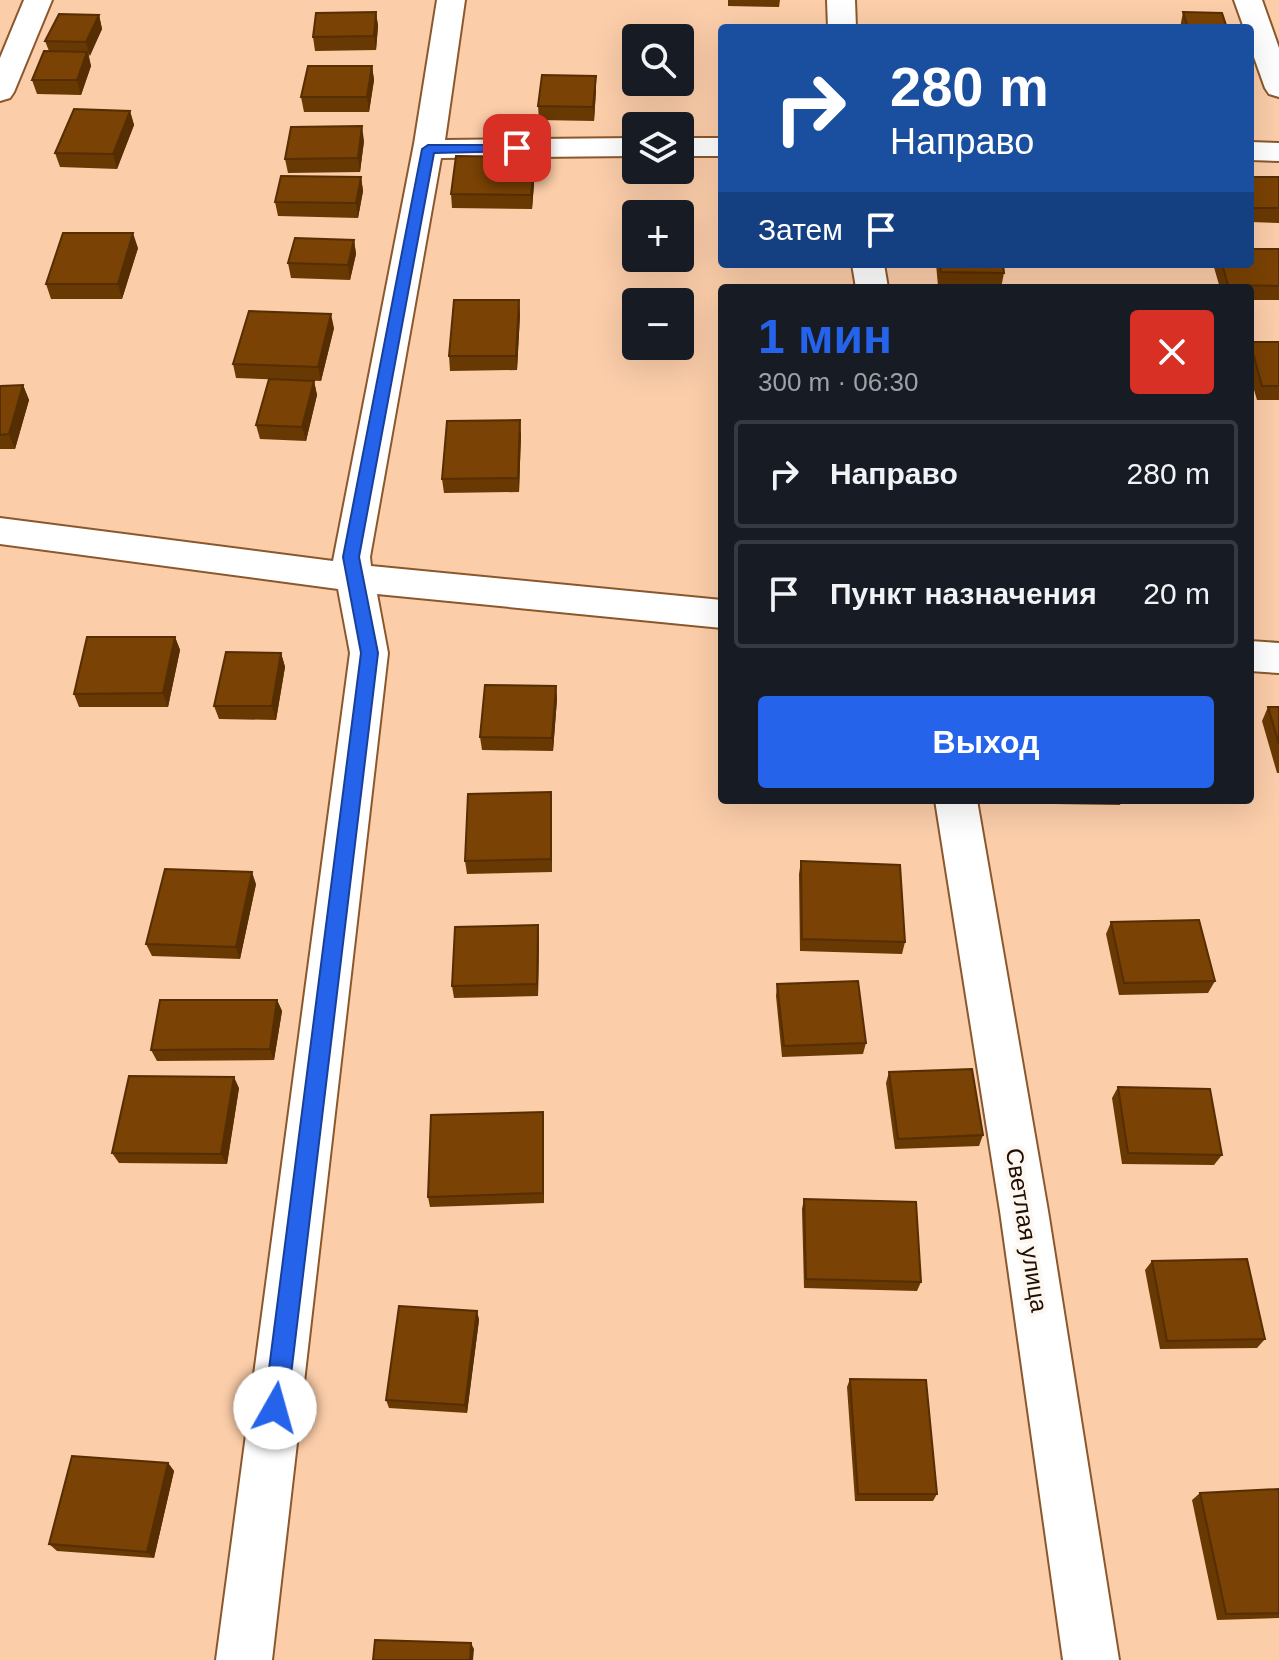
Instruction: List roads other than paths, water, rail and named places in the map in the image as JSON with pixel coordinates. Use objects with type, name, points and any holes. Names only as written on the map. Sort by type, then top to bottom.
[{"type":"street","points":[[0,92],[38,0]]},
{"type":"street","points":[[244,1660],[369,653],[351,557],[428,149],[451,0]]},
{"type":"street","points":[[841,0],[842,24]]},
{"type":"street","points":[[1248,0],[1279,88]]},
{"type":"street","points":[[428,149],[622,147]]},
{"type":"street","points":[[694,147],[718,147]]},
{"type":"street","points":[[1254,151],[1279,152]]},
{"type":"street","points":[[0,531],[355,578],[718,614]]},
{"type":"street","points":[[1254,656],[1279,658]]},
{"type":"street","name":"Светлая улица","points":[[957,804],[1022,1196],[1091,1660]]}]
